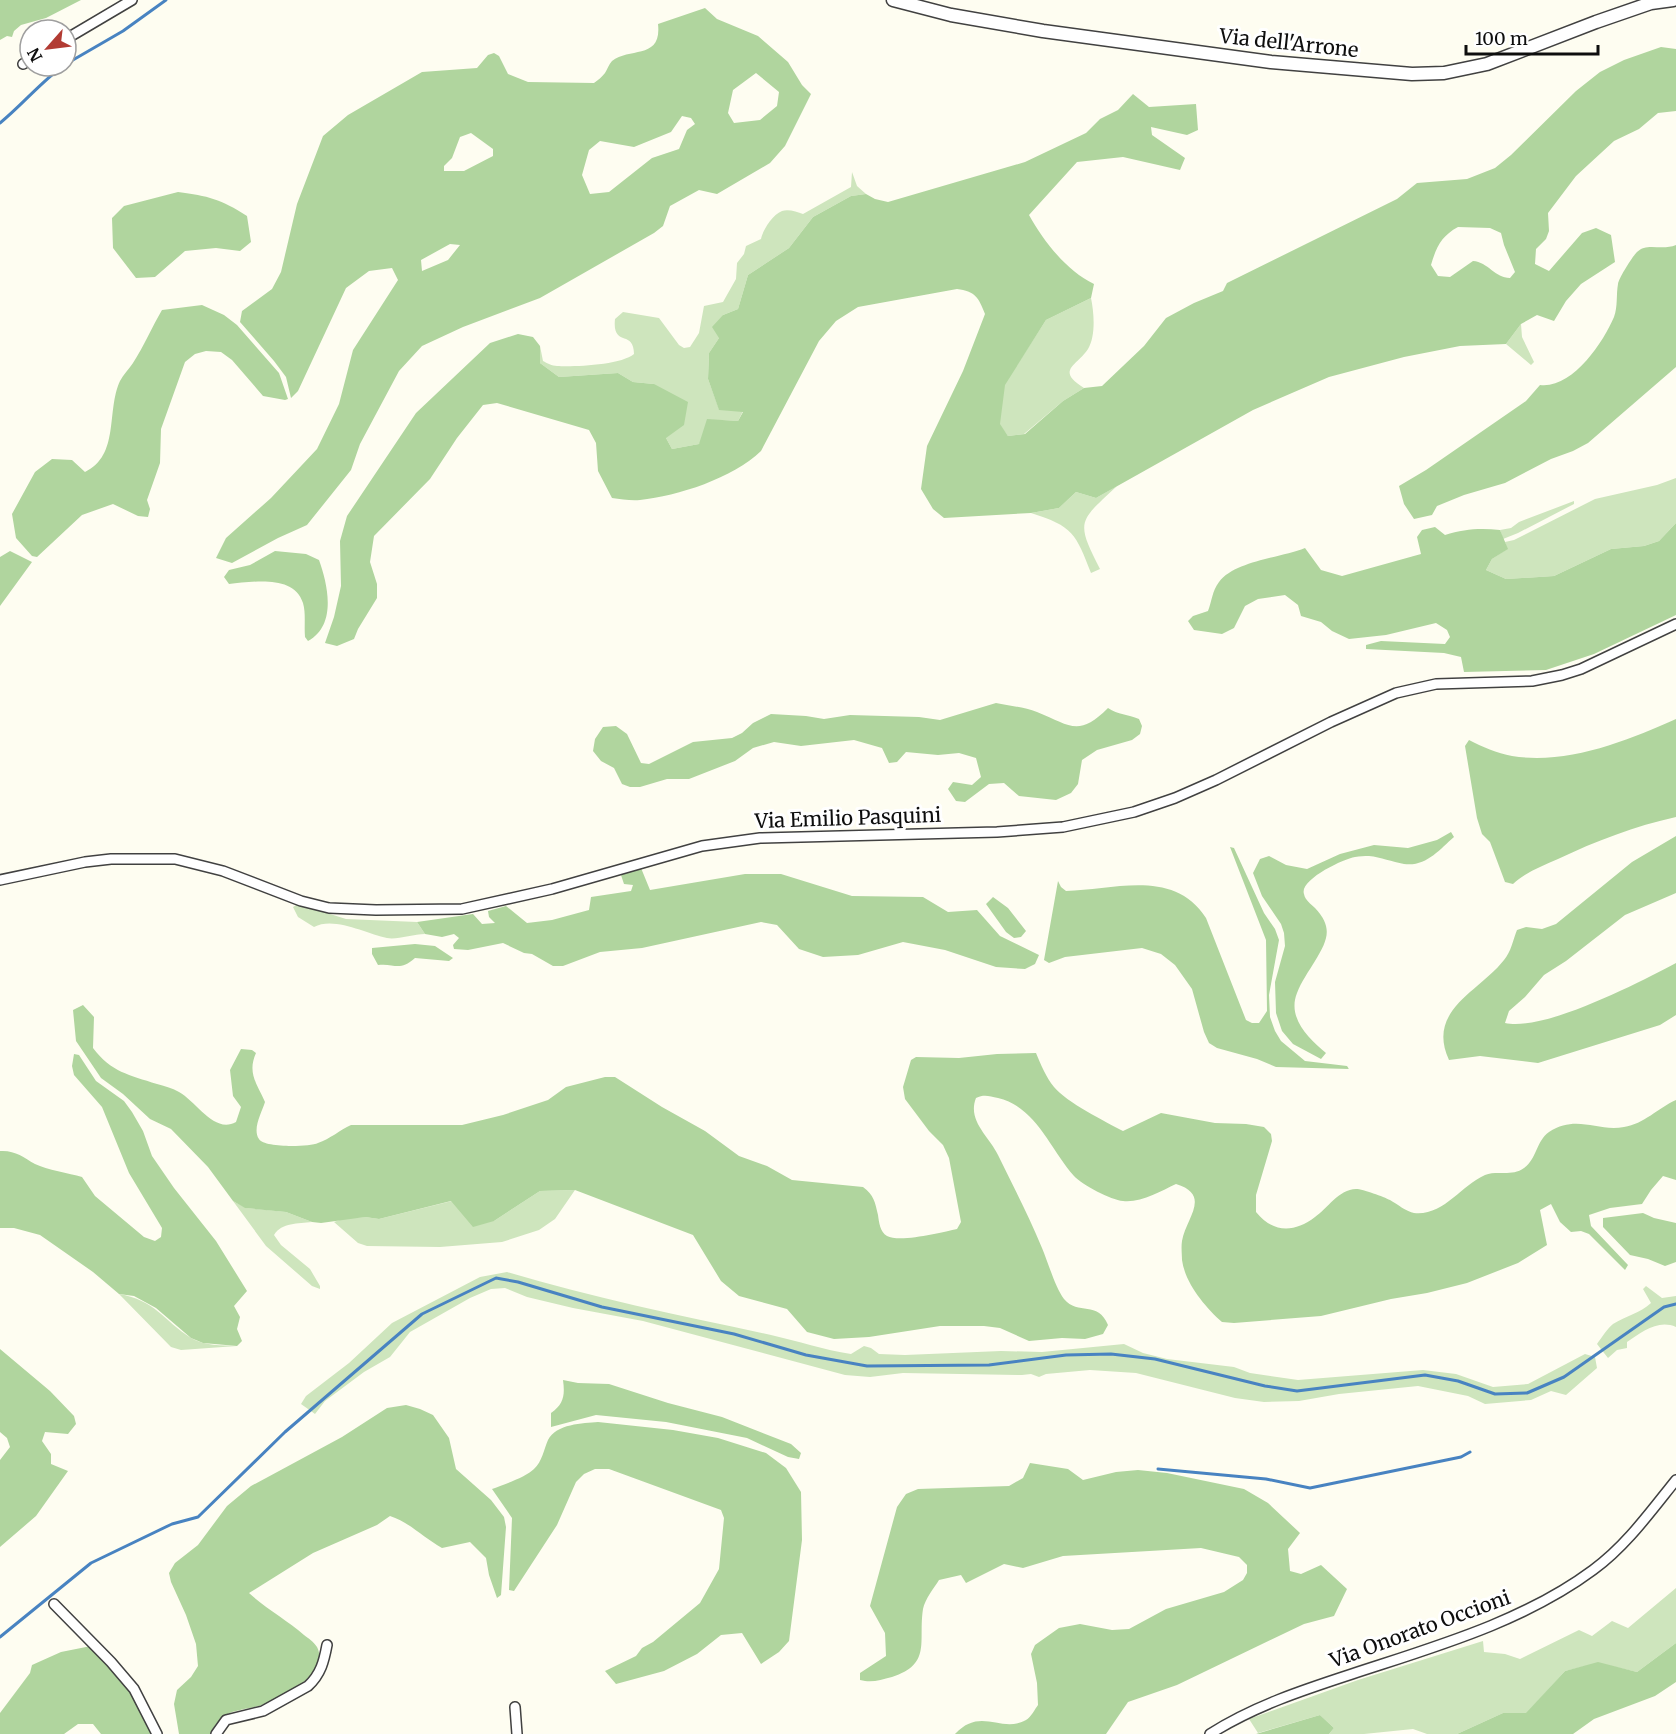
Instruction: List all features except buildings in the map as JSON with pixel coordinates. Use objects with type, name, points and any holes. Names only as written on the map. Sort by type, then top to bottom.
[{"type":"street","points":[[78,32],[132,0]]},
{"type":"street","name":"Via dell'Arrone","points":[[893,0],[964,18],[1043,31],[1271,62],[1413,74],[1452,72],[1487,64],[1626,12],[1657,2],[1673,0]]},
{"type":"street","name":"Via Emilio Pasquini","points":[[0,880],[111,858],[175,859],[224,871],[301,901],[329,908],[462,909],[552,889],[702,846],[760,838],[997,832],[1063,827],[1134,812],[1189,792],[1331,722],[1396,693],[1436,684],[1532,681],[1562,675],[1581,669],[1676,624]]},
{"type":"street","name":"Via Onorato Occioni","points":[[1210,1734],[1281,1698],[1456,1639],[1512,1616],[1550,1596],[1591,1571],[1614,1551],[1676,1480]]},
{"type":"street","points":[[54,1604],[134,1689],[157,1734]]},
{"type":"street","points":[[216,1734],[226,1720],[263,1711],[308,1686],[323,1665],[327,1645]]},
{"type":"street","points":[[515,1707],[517,1734]]},
{"type":"green space","points":[[0,0],[81,0],[46,18],[18,18],[18,28],[12,37],[7,36],[0,40]]},
{"type":"green space","points":[[705,8],[717,19],[758,36],[788,62],[802,85],[811,94],[785,146],[770,163],[717,194],[699,190],[670,206],[663,226],[654,233],[540,298],[463,327],[422,346],[399,371],[360,444],[351,470],[307,525],[232,563],[216,558],[226,538],[271,498],[317,449],[339,404],[353,350],[398,280],[392,268],[369,271],[346,288],[298,391],[291,398],[286,377],[240,322],[242,311],[272,289],[281,272],[297,204],[323,136],[348,115],[422,72],[477,68],[488,55],[494,53],[499,56],[508,74],[528,82],[594,83],[604,74],[612,61],[650,48],[658,35],[658,24]],"holes":[[[756,73],[779,92],[777,106],[760,120],[734,123],[728,113],[733,90]],[[682,116],[691,118],[695,124],[687,130],[679,149],[652,158],[609,192],[590,194],[582,175],[589,150],[600,141],[634,147],[671,132]],[[471,133],[493,149],[493,156],[464,171],[444,171],[444,166],[452,158],[460,137]],[[450,244],[460,245],[448,260],[422,271],[421,260]]]},
{"type":"green space","points":[[1661,47],[1676,49],[1676,111],[1658,113],[1639,129],[1614,141],[1576,176],[1548,213],[1549,231],[1546,239],[1536,249],[1535,264],[1549,271],[1582,233],[1596,228],[1611,235],[1615,262],[1581,284],[1566,301],[1554,321],[1537,315],[1521,324],[1506,344],[1460,346],[1404,357],[1329,377],[1253,410],[1096,498],[1076,492],[1059,508],[1031,513],[944,518],[933,509],[921,489],[927,446],[963,371],[985,314],[983,308],[972,294],[957,289],[858,307],[836,321],[819,341],[761,451],[736,469],[688,490],[637,500],[612,498],[598,471],[596,443],[589,430],[497,403],[483,405],[457,438],[430,479],[374,536],[370,562],[377,584],[377,598],[354,639],[337,646],[325,643],[341,586],[340,541],[347,516],[416,413],[490,343],[518,334],[533,337],[540,346],[540,363],[559,377],[618,373],[633,382],[654,384],[688,402],[684,425],[666,438],[672,449],[699,444],[707,419],[738,421],[743,412],[719,410],[708,379],[709,353],[719,338],[712,327],[723,315],[738,309],[748,275],[789,248],[813,217],[851,196],[866,194],[888,202],[1025,162],[1086,133],[1100,119],[1118,110],[1133,94],[1149,107],[1196,104],[1198,130],[1187,135],[1151,127],[1152,135],[1185,158],[1180,170],[1123,157],[1077,162],[1029,215],[1057,255],[1075,272],[1094,284],[1091,298],[1046,320],[1005,385],[1000,424],[1008,436],[1025,434],[1063,401],[1084,388],[1102,386],[1144,346],[1166,318],[1223,291],[1227,283],[1397,199],[1417,183],[1467,179],[1495,168],[1576,91],[1600,72],[1624,60]],"holes":[[[1458,227],[1490,228],[1501,233],[1515,272],[1510,278],[1473,261],[1450,277],[1438,276],[1431,265],[1437,248],[1447,234]]]},
{"type":"green space","points":[[852,172],[857,186],[866,194],[851,196],[813,217],[789,248],[748,275],[738,309],[723,315],[719,338],[709,353],[708,379],[719,409],[743,411],[738,421],[718,420],[699,444],[672,449],[666,438],[654,384],[633,382],[618,373],[559,377],[540,363],[540,346],[543,361],[555,366],[585,366],[628,358],[634,354],[631,342],[620,336],[615,328],[615,319],[623,312],[659,318],[679,345],[684,348],[690,347],[699,333],[704,306],[723,302],[736,279],[737,263],[744,254],[746,246],[761,239],[768,223],[778,213],[787,210],[803,214],[851,187]]},
{"type":"green space","points":[[178,192],[214,199],[247,216],[251,242],[240,251],[216,248],[185,251],[155,277],[136,278],[113,248],[112,218],[124,206]]},
{"type":"green space","points":[[1676,245],[1676,367],[1588,443],[1505,483],[1437,506],[1432,515],[1414,519],[1404,504],[1399,486],[1526,401],[1540,385],[1564,380],[1575,372],[1594,351],[1609,328],[1615,313],[1619,281],[1635,255],[1645,248]]},
{"type":"green space","points":[[1091,298],[1094,324],[1091,344],[1070,372],[1075,382],[1084,388],[1063,401],[1024,434],[1008,436],[999,424],[1004,385],[1046,320]]},
{"type":"green space","points":[[202,305],[224,315],[237,325],[279,373],[288,399],[263,396],[232,360],[221,352],[206,351],[195,354],[185,362],[161,429],[160,463],[147,500],[150,509],[148,517],[138,516],[113,504],[82,515],[37,557],[32,556],[16,538],[12,514],[35,472],[52,459],[72,460],[85,472],[96,464],[108,444],[120,381],[137,357],[162,310]]},
{"type":"green space","points":[[1521,324],[1522,337],[1534,362],[1531,365],[1506,344]]},
{"type":"green space","points":[[1676,478],[1676,523],[1659,541],[1644,546],[1611,549],[1554,576],[1506,579],[1486,570],[1492,559],[1507,549],[1505,542],[1514,540],[1595,499],[1657,485]]},
{"type":"green space","points":[[1117,486],[1088,515],[1085,523],[1084,531],[1100,569],[1091,573],[1071,533],[1056,522],[1031,513],[1059,508],[1076,492],[1096,498]]},
{"type":"green space","points":[[1574,501],[1574,504],[1503,539],[1500,530],[1511,528],[1519,522]]},
{"type":"green space","points":[[1676,523],[1676,615],[1594,654],[1546,670],[1464,672],[1461,657],[1444,653],[1366,649],[1366,645],[1381,641],[1445,644],[1450,637],[1447,630],[1436,623],[1386,635],[1349,639],[1332,631],[1321,622],[1301,616],[1298,605],[1285,595],[1258,599],[1245,606],[1234,628],[1222,634],[1194,630],[1188,621],[1193,616],[1208,611],[1215,589],[1226,575],[1247,565],[1305,548],[1321,570],[1342,576],[1421,554],[1417,537],[1422,530],[1435,527],[1445,535],[1459,531],[1500,530],[1508,549],[1492,559],[1486,570],[1506,579],[1554,576],[1611,549],[1644,546],[1659,541]]},
{"type":"green space","points":[[10,551],[32,562],[0,606],[0,557]]},
{"type":"green space","points":[[275,551],[306,554],[319,560],[327,592],[327,615],[317,634],[308,641],[305,637],[303,603],[291,588],[282,584],[260,581],[229,584],[224,577],[229,570],[250,565]]},
{"type":"green space","points":[[996,703],[1032,710],[1074,726],[1089,723],[1108,708],[1139,719],[1142,726],[1140,734],[1132,740],[1097,750],[1082,760],[1078,784],[1071,793],[1056,800],[1019,796],[1004,783],[989,784],[965,802],[956,801],[948,789],[953,782],[972,785],[981,777],[976,758],[959,753],[938,755],[906,752],[897,762],[889,763],[882,748],[854,740],[801,746],[774,742],[753,748],[735,761],[689,779],[667,779],[640,787],[622,784],[614,768],[601,761],[593,751],[595,739],[603,727],[616,726],[627,734],[641,763],[649,764],[693,742],[732,738],[771,714],[824,719],[850,715],[919,717],[940,720]]},
{"type":"green space","points":[[1676,719],[1676,817],[1601,840],[1534,870],[1513,884],[1505,882],[1490,842],[1482,834],[1477,818],[1465,746],[1469,740],[1490,750],[1512,756],[1554,757],[1617,743]]},
{"type":"green space","points":[[1451,832],[1454,837],[1432,856],[1419,863],[1404,864],[1367,856],[1357,857],[1332,866],[1315,877],[1304,888],[1307,900],[1325,922],[1327,935],[1323,947],[1299,989],[1295,1011],[1301,1027],[1326,1053],[1321,1059],[1293,1044],[1282,1031],[1276,1013],[1275,982],[1285,946],[1284,933],[1281,924],[1262,896],[1253,873],[1260,859],[1269,856],[1286,865],[1307,869],[1340,854],[1374,845],[1408,848],[1437,840]]},
{"type":"green space","points":[[1676,836],[1676,893],[1625,915],[1566,961],[1544,975],[1509,1011],[1505,1023],[1522,1024],[1567,1013],[1640,982],[1676,963],[1676,1015],[1660,1025],[1538,1063],[1480,1056],[1449,1060],[1444,1043],[1444,1028],[1450,1015],[1458,1003],[1504,960],[1517,930],[1526,927],[1542,929],[1556,924],[1632,862]]},
{"type":"green space","points":[[1230,847],[1234,848],[1279,940],[1269,995],[1270,1017],[1275,1031],[1281,1041],[1305,1061],[1347,1066],[1349,1069],[1276,1067],[1217,1048],[1209,1043],[1204,1032],[1192,989],[1175,965],[1161,954],[1142,948],[1065,957],[1049,963],[1044,960],[1058,881],[1066,891],[1142,885],[1160,887],[1193,902],[1206,918],[1246,1020],[1259,1023],[1267,1011],[1266,940]]},
{"type":"green space","points":[[641,868],[650,890],[745,874],[781,874],[852,896],[923,897],[948,912],[977,910],[1000,936],[1039,955],[1035,964],[1025,969],[996,967],[945,950],[903,942],[858,955],[823,957],[799,949],[777,925],[761,922],[642,948],[600,952],[563,966],[553,966],[532,954],[524,953],[503,943],[468,950],[454,949],[453,945],[459,938],[454,934],[442,937],[425,934],[417,922],[473,914],[482,924],[495,923],[489,917],[488,911],[506,906],[527,923],[552,920],[589,910],[591,897],[631,891],[633,885],[624,884],[621,875]]},
{"type":"green space","points":[[993,897],[1008,908],[1026,931],[1021,937],[1014,938],[1006,932],[986,904]]},
{"type":"green space","points":[[298,904],[346,919],[417,922],[425,934],[391,938],[341,925],[322,924],[314,927],[298,917],[293,907]]},
{"type":"green space","points":[[415,944],[435,946],[453,958],[449,961],[415,958],[405,965],[397,966],[378,965],[372,954],[372,948]]},
{"type":"green space","points":[[83,1005],[94,1017],[93,1048],[100,1056],[114,1068],[129,1075],[179,1092],[220,1124],[228,1125],[236,1122],[241,1107],[233,1096],[230,1070],[241,1049],[252,1050],[256,1053],[252,1067],[254,1078],[265,1102],[257,1126],[257,1135],[263,1142],[269,1144],[297,1146],[318,1143],[351,1125],[462,1125],[503,1115],[548,1100],[566,1087],[605,1077],[615,1077],[705,1131],[739,1156],[767,1166],[792,1180],[863,1187],[874,1199],[880,1227],[887,1236],[893,1238],[922,1236],[957,1229],[961,1222],[949,1158],[943,1145],[929,1131],[905,1099],[903,1087],[911,1060],[916,1057],[959,1058],[1036,1053],[1049,1079],[1060,1093],[1123,1131],[1161,1113],[1215,1123],[1264,1127],[1271,1134],[1272,1141],[1256,1195],[1256,1212],[1269,1224],[1277,1227],[1299,1226],[1320,1214],[1344,1192],[1356,1189],[1387,1199],[1405,1210],[1425,1213],[1443,1205],[1485,1175],[1515,1172],[1524,1168],[1532,1160],[1541,1140],[1549,1132],[1559,1127],[1578,1124],[1624,1127],[1638,1123],[1676,1100],[1676,1180],[1663,1176],[1642,1204],[1610,1208],[1589,1215],[1591,1226],[1628,1265],[1625,1270],[1589,1234],[1581,1231],[1571,1232],[1560,1222],[1551,1204],[1540,1210],[1547,1245],[1518,1263],[1467,1283],[1321,1316],[1222,1322],[1191,1286],[1184,1269],[1182,1241],[1194,1208],[1193,1194],[1176,1184],[1137,1200],[1123,1201],[1104,1195],[1083,1184],[1074,1176],[1041,1130],[1023,1110],[998,1098],[982,1096],[976,1098],[974,1114],[1021,1201],[1058,1288],[1070,1304],[1093,1310],[1104,1317],[1108,1325],[1103,1334],[1085,1339],[1062,1338],[1029,1341],[1000,1328],[940,1326],[869,1337],[834,1339],[807,1332],[787,1309],[739,1296],[721,1281],[693,1235],[575,1190],[540,1191],[494,1221],[473,1227],[451,1201],[379,1219],[365,1217],[321,1223],[286,1212],[245,1208],[233,1201],[208,1167],[171,1129],[150,1119],[123,1094],[101,1078],[76,1041],[73,1010]]},
{"type":"green space","points":[[74,1054],[79,1055],[96,1081],[124,1101],[143,1131],[152,1156],[216,1241],[247,1291],[234,1306],[240,1317],[237,1329],[242,1341],[237,1346],[203,1343],[191,1338],[156,1308],[134,1296],[119,1294],[93,1272],[40,1235],[14,1228],[0,1228],[0,1151],[5,1151],[19,1154],[40,1166],[82,1177],[95,1196],[144,1237],[155,1241],[161,1237],[162,1228],[129,1173],[102,1107],[74,1075],[72,1066]]},
{"type":"green space","points":[[575,1190],[555,1219],[539,1230],[502,1242],[440,1247],[367,1246],[358,1243],[334,1222],[345,1218],[379,1219],[452,1201],[494,1221],[540,1191]]},
{"type":"green space","points":[[233,1201],[246,1208],[286,1212],[312,1222],[286,1226],[274,1235],[281,1245],[310,1269],[320,1289],[312,1286],[266,1246]]},
{"type":"green space","points":[[1643,1213],[1676,1223],[1676,1262],[1665,1266],[1630,1255],[1603,1227],[1603,1218]]},
{"type":"green space","points":[[507,1272],[671,1314],[851,1354],[864,1346],[879,1354],[905,1355],[1001,1351],[1042,1352],[1124,1344],[1143,1353],[1167,1359],[1234,1367],[1250,1373],[1298,1380],[1423,1370],[1456,1374],[1493,1387],[1528,1384],[1585,1354],[1595,1357],[1597,1368],[1566,1395],[1551,1391],[1531,1400],[1485,1404],[1468,1396],[1418,1386],[1339,1394],[1299,1401],[1264,1402],[1235,1398],[1136,1373],[1090,1370],[1046,1374],[1039,1377],[1031,1374],[903,1373],[870,1377],[845,1375],[643,1321],[527,1297],[505,1288],[491,1289],[470,1298],[410,1332],[390,1357],[364,1372],[325,1401],[315,1414],[301,1404],[306,1396],[349,1363],[392,1323],[480,1277]]},
{"type":"green space","points":[[1646,1286],[1662,1298],[1676,1296],[1676,1327],[1663,1325],[1650,1328],[1627,1342],[1627,1348],[1617,1350],[1608,1358],[1597,1344],[1613,1324],[1651,1303],[1643,1289]]},
{"type":"green space","points":[[119,1294],[142,1301],[196,1341],[213,1345],[237,1346],[181,1350],[171,1347]]},
{"type":"green space","points":[[0,1349],[50,1391],[74,1416],[76,1424],[68,1434],[45,1432],[42,1441],[51,1454],[51,1464],[68,1471],[36,1516],[0,1547],[0,1460],[10,1447],[7,1438],[0,1432]]},
{"type":"green space","points":[[563,1380],[609,1384],[722,1417],[791,1444],[801,1453],[799,1459],[788,1457],[747,1438],[666,1422],[596,1415],[551,1427],[551,1413],[563,1399]]},
{"type":"green space","points":[[406,1405],[433,1415],[449,1438],[456,1469],[491,1500],[504,1517],[506,1527],[501,1595],[497,1598],[486,1558],[470,1542],[442,1548],[404,1522],[390,1516],[377,1525],[313,1553],[249,1593],[316,1645],[319,1657],[317,1667],[310,1676],[290,1692],[278,1698],[259,1706],[228,1714],[219,1721],[210,1734],[179,1734],[174,1704],[177,1690],[191,1677],[198,1666],[196,1644],[171,1582],[169,1573],[175,1563],[198,1545],[227,1506],[251,1486],[342,1437],[387,1408]]},
{"type":"green space","points":[[598,1422],[673,1430],[718,1438],[766,1453],[786,1468],[801,1492],[802,1540],[789,1641],[779,1652],[761,1664],[742,1633],[721,1635],[697,1654],[664,1671],[616,1684],[605,1671],[636,1656],[642,1648],[653,1642],[700,1603],[719,1569],[724,1518],[721,1510],[609,1469],[595,1469],[584,1474],[576,1482],[557,1525],[514,1591],[509,1590],[512,1518],[492,1489],[520,1478],[534,1469],[541,1459],[548,1440],[557,1431],[570,1425]]},
{"type":"green space","points":[[1030,1463],[1068,1469],[1083,1480],[1116,1472],[1138,1470],[1167,1473],[1244,1489],[1268,1503],[1300,1533],[1288,1549],[1290,1571],[1301,1574],[1321,1565],[1347,1589],[1334,1616],[1304,1624],[1177,1685],[1128,1702],[1106,1734],[955,1734],[964,1726],[974,1722],[1008,1724],[1030,1717],[1038,1705],[1037,1683],[1031,1654],[1035,1645],[1059,1628],[1080,1624],[1112,1630],[1129,1629],[1166,1609],[1224,1592],[1243,1580],[1247,1573],[1247,1565],[1239,1557],[1201,1548],[1063,1556],[1023,1568],[1004,1564],[966,1583],[961,1575],[939,1580],[924,1605],[921,1651],[913,1666],[892,1677],[872,1681],[860,1680],[860,1673],[886,1656],[885,1633],[870,1606],[897,1507],[906,1494],[918,1489],[1009,1486],[1023,1478]]},
{"type":"green space","points":[[1676,1588],[1676,1643],[1637,1672],[1598,1663],[1565,1671],[1526,1714],[1503,1713],[1457,1734],[1427,1734],[1413,1729],[1364,1734],[1329,1734],[1334,1728],[1320,1715],[1258,1733],[1249,1719],[1358,1680],[1483,1641],[1484,1652],[1505,1654],[1520,1659],[1579,1630],[1592,1636],[1612,1621],[1628,1628]]},
{"type":"green space","points":[[1676,1643],[1676,1682],[1655,1696],[1594,1719],[1573,1734],[1457,1734],[1503,1713],[1526,1713],[1565,1671],[1598,1662],[1637,1672]]},
{"type":"green space","points":[[91,1646],[138,1700],[155,1734],[101,1734],[93,1724],[78,1724],[64,1734],[0,1734],[0,1713],[30,1673],[32,1665],[61,1652]]},
{"type":"green space","points":[[1320,1715],[1334,1728],[1329,1734],[1256,1734]]},
{"type":"waterway","points":[[78,57],[123,31],[166,0]]},
{"type":"waterway","points":[[0,123],[49,78]]},
{"type":"waterway","points":[[0,1637],[91,1563],[172,1524],[198,1517],[285,1432],[422,1314],[496,1278],[518,1282],[602,1307],[734,1334],[806,1355],[867,1366],[989,1365],[1066,1355],[1111,1354],[1155,1359],[1265,1386],[1297,1391],[1425,1375],[1458,1381],[1495,1394],[1527,1393],[1564,1377],[1664,1307],[1676,1304]]},
{"type":"waterway","points":[[1158,1469],[1266,1479],[1310,1488],[1461,1457],[1470,1452]]}]
